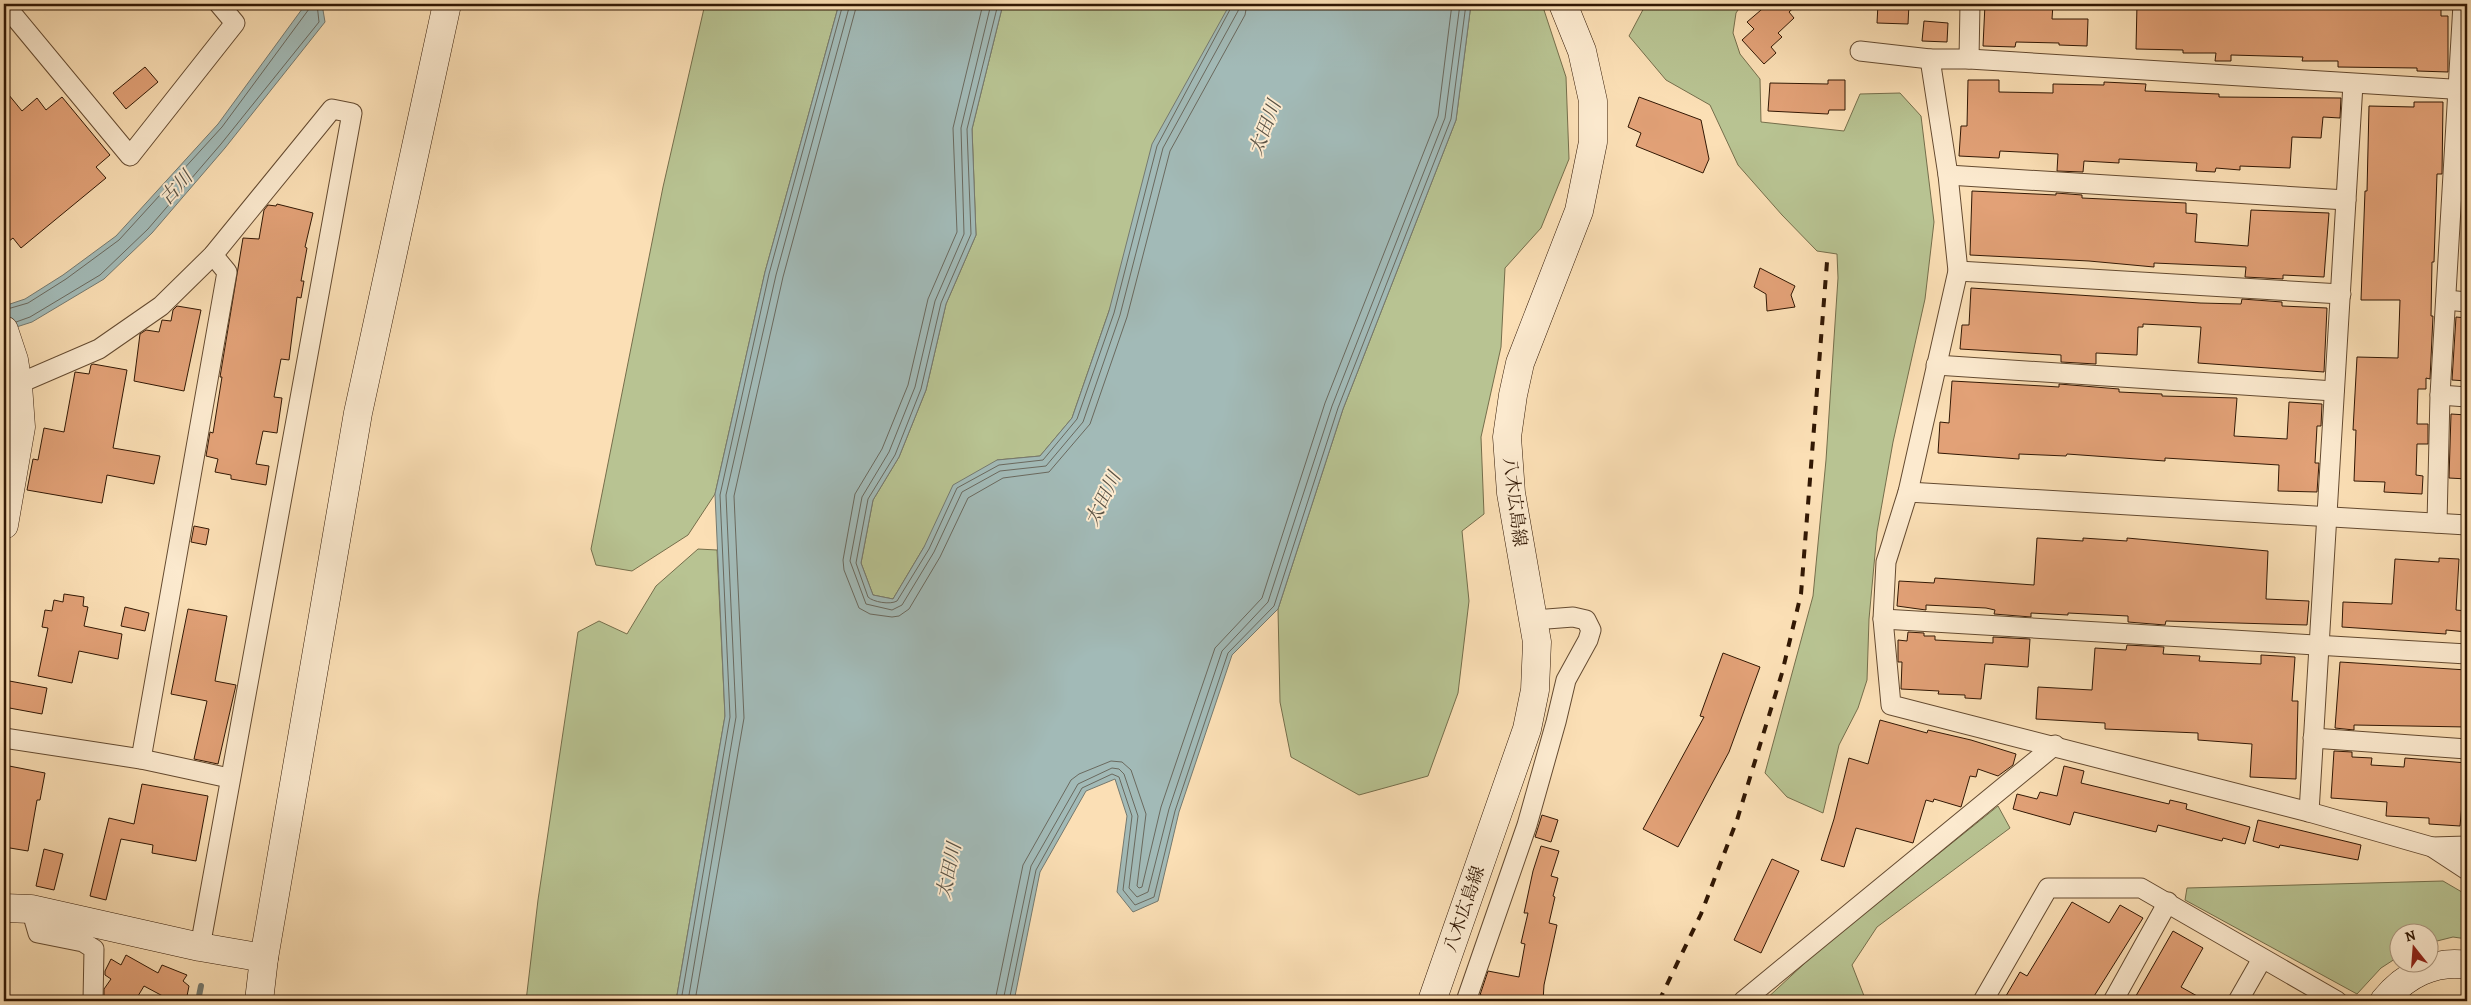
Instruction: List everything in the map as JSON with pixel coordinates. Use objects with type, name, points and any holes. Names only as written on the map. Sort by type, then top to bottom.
[{"type":"street","points":[[4,4],[130,156],[234,23],[219,4]]},
{"type":"street","points":[[259,997],[264,958],[358,413],[447,4]]},
{"type":"street","name":"八木広島線","points":[[1432,1001],[1527,729],[1535,690],[1537,642],[1511,493],[1508,428],[1520,363],[1579,211],[1593,142],[1593,101],[1582,51],[1563,4]]},
{"type":"street","points":[[1969,59],[1970,4]]},
{"type":"street","points":[[2436,523],[2440,396],[2446,300],[2460,192],[2463,4]]},
{"type":"street","points":[[1860,51],[1930,59],[1969,59],[2353,84],[2462,89]]},
{"type":"street","points":[[1930,59],[1948,175],[1958,271],[1908,492],[1886,562],[1883,619],[1891,705],[2055,745],[2309,812],[2432,847],[2467,870]]},
{"type":"street","points":[[2309,812],[2353,84]]},
{"type":"street","points":[[12,378],[99,349],[161,306],[213,255],[332,109],[352,113],[200,947]]},
{"type":"street","points":[[1948,175],[2346,200]]},
{"type":"street","points":[[141,759],[227,272],[213,255]]},
{"type":"street","points":[[1958,271],[2341,294]]},
{"type":"street","points":[[2446,300],[2467,302]]},
{"type":"street","points":[[4,330],[21,427],[4,525]]},
{"type":"street","points":[[1936,364],[2334,390]]},
{"type":"street","points":[[2440,396],[2467,397]]},
{"type":"street","points":[[1908,492],[2467,525]]},
{"type":"street","points":[[1466,1001],[1527,825],[1566,680],[1588,640],[1591,630],[1586,620],[1573,617],[1534,620]]},
{"type":"street","points":[[1883,619],[2467,654]]},
{"type":"street","points":[[4,738],[141,759],[230,778]]},
{"type":"street","points":[[2313,738],[2467,749]]},
{"type":"street","points":[[1743,1001],[2055,745]]},
{"type":"street","points":[[2432,847],[2467,846]]},
{"type":"street","points":[[1983,1001],[2048,888],[2142,888],[2336,1001]]},
{"type":"street","points":[[2113,1001],[2168,902]]},
{"type":"street","points":[[4,908],[31,910],[200,947],[264,958]]},
{"type":"street","points":[[31,910],[38,933],[83,942],[94,949],[93,1001]]},
{"type":"street","points":[[2238,1001],[2262,959]]},
{"type":"street","points":[[2384,1001],[2394,989],[2421,970],[2452,963],[2467,965]]},
{"type":"green space","points":[[705,4],[839,4],[765,272],[715,494],[688,535],[632,571],[596,565],[591,549],[663,187]]},
{"type":"green space","points":[[1003,4],[1230,4],[1109,311],[1072,418],[1040,456],[997,460],[924,547],[893,599],[873,595],[861,563],[873,500],[899,457],[926,390],[946,304],[976,235],[972,129]]},
{"type":"green space","points":[[1471,4],[1542,4],[1566,77],[1569,159],[1541,228],[1505,268],[1501,347],[1481,437],[1484,514],[1462,531],[1469,601],[1458,693],[1428,776],[1359,795],[1291,757],[1280,702],[1278,609],[1343,409],[1456,120]]},
{"type":"green space","points":[[1646,4],[1742,4],[1736,13],[1733,33],[1740,54],[1760,79],[1761,122],[1844,131],[1860,94],[1900,93],[1921,116],[1934,222],[1925,299],[1893,442],[1877,532],[1869,619],[1867,680],[1858,708],[1839,745],[1823,813],[1787,797],[1765,773],[1813,596],[1826,460],[1838,278],[1837,254],[1817,251],[1782,215],[1738,165],[1710,105],[1666,80],[1629,36]]},
{"type":"green space","points":[[698,549],[717,550],[725,716],[676,1001],[526,1001],[538,900],[578,632],[599,621],[627,634],[656,586]]},
{"type":"green space","points":[[1998,806],[2010,828],[1877,927],[1852,965],[1866,1001],[1764,1001],[1819,950]]},
{"type":"green space","points":[[2443,881],[2467,895],[2467,939],[2453,937],[2438,941],[2438,922],[2388,922],[2388,963],[2381,968],[2357,994],[2185,900],[2187,888]]},
{"type":"water","name":"古川","points":[[322,4],[325,22],[225,148],[152,233],[104,279],[32,322],[4,331],[4,306],[25,299],[63,275],[116,236],[218,124],[305,5]]},
{"type":"water","name":"太田川","points":[[839,4],[1003,4],[972,129],[976,235],[946,304],[926,390],[899,457],[873,500],[861,563],[873,595],[893,599],[924,547],[953,485],[997,460],[1040,456],[1072,418],[1109,311],[1152,144],[1230,4],[1471,4],[1456,120],[1343,409],[1278,609],[1232,655],[1179,812],[1158,901],[1133,912],[1117,892],[1127,816],[1115,779],[1086,791],[1040,872],[1014,1001],[676,1001],[725,716],[715,494],[765,272]]},
{"type":"building","points":[[1768,4],[1798,4],[1789,12],[1794,18],[1778,33],[1782,37],[1771,47],[1776,53],[1764,64],[1742,40],[1754,29],[1747,22]]},
{"type":"building","points":[[1878,4],[1909,4],[1908,24],[1877,23]]},
{"type":"building","points":[[1985,4],[2053,4],[2052,19],[2088,19],[2087,46],[2016,42],[2015,47],[1983,46]]},
{"type":"building","points":[[2137,4],[2396,4],[2441,7],[2441,16],[2448,16],[2448,72],[2417,71],[2417,68],[2338,67],[2338,61],[2302,61],[2303,57],[2231,55],[2231,61],[2215,61],[2216,53],[2183,53],[2183,50],[2136,49]]},
{"type":"building","points":[[1924,21],[1948,23],[1947,42],[1922,41]]},
{"type":"building","points":[[145,67],[158,82],[126,109],[113,93]]},
{"type":"building","points":[[1828,80],[1845,80],[1845,110],[1829,110],[1828,114],[1768,111],[1770,83],[1828,84]]},
{"type":"building","points":[[1968,80],[1999,80],[1999,92],[2053,93],[2053,84],[2104,85],[2104,82],[2146,84],[2145,91],[2219,94],[2219,97],[2341,98],[2340,118],[2323,117],[2321,138],[2292,137],[2290,168],[2240,166],[2240,170],[2216,168],[2215,172],[2196,171],[2197,163],[2119,159],[2119,163],[2084,161],[2083,172],[2057,171],[2058,154],[2000,151],[1999,158],[1959,156],[1961,126],[1967,126]]},
{"type":"building","points":[[4,89],[22,111],[37,98],[46,110],[62,97],[110,155],[96,167],[106,178],[21,248],[13,238],[4,245]]},
{"type":"building","points":[[1639,97],[1701,120],[1709,159],[1703,173],[1636,146],[1641,133],[1628,127]]},
{"type":"building","points":[[2414,102],[2443,102],[2442,174],[2437,174],[2434,262],[2432,262],[2431,316],[2433,316],[2430,379],[2426,378],[2426,389],[2418,389],[2417,424],[2428,424],[2428,444],[2417,444],[2416,475],[2423,476],[2422,494],[2384,492],[2385,482],[2354,481],[2356,430],[2353,430],[2357,357],[2398,358],[2400,300],[2361,300],[2365,191],[2367,191],[2369,106],[2414,107]]},
{"type":"building","points":[[1972,191],[2056,195],[2056,193],[2082,195],[2082,198],[2186,203],[2186,213],[2197,214],[2195,242],[2248,246],[2251,210],[2329,213],[2324,277],[2283,275],[2283,279],[2245,277],[2246,267],[2154,263],[2154,267],[2089,261],[1970,255]]},
{"type":"building","points":[[277,204],[313,213],[305,247],[307,248],[301,281],[304,281],[301,298],[297,297],[289,360],[281,359],[274,397],[282,398],[277,433],[263,431],[256,464],[269,466],[266,485],[231,479],[231,475],[215,472],[218,459],[206,456],[210,432],[213,433],[222,377],[220,377],[243,238],[259,239],[264,210],[268,205],[276,206]]},
{"type":"building","points":[[1760,268],[1795,286],[1791,295],[1795,307],[1767,311],[1766,294],[1754,287]]},
{"type":"building","points":[[1971,288],[2200,303],[2241,304],[2242,299],[2282,302],[2282,306],[2327,308],[2324,372],[2198,363],[2201,327],[2143,324],[2143,327],[2138,327],[2137,355],[2096,353],[2096,364],[2061,362],[2061,355],[1960,349],[1962,325],[1969,325]]},
{"type":"building","points":[[177,306],[201,310],[184,391],[134,381],[140,334],[146,330],[159,332],[162,320],[171,321],[173,310]]},
{"type":"building","points":[[2456,317],[2467,318],[2467,381],[2452,380]]},
{"type":"building","points":[[93,364],[127,370],[113,448],[160,456],[154,484],[107,475],[102,503],[27,490],[33,459],[38,460],[44,428],[64,432],[75,372],[89,374]]},
{"type":"building","points":[[1952,381],[2059,387],[2059,384],[2119,389],[2119,392],[2162,394],[2162,396],[2237,398],[2234,436],[2287,439],[2289,402],[2322,404],[2321,426],[2317,426],[2315,463],[2319,463],[2317,492],[2278,491],[2279,465],[2165,458],[2165,461],[2067,454],[2066,456],[2019,454],[2019,459],[1938,453],[1940,422],[1949,423]]},
{"type":"building","points":[[2451,414],[2467,415],[2467,479],[2449,478]]},
{"type":"building","points":[[194,526],[209,529],[206,545],[191,542]]},
{"type":"building","points":[[2037,538],[2083,541],[2083,538],[2127,541],[2127,538],[2268,551],[2266,599],[2309,601],[2307,625],[2166,621],[2165,625],[2128,622],[2128,616],[2031,613],[2031,617],[1994,614],[1995,610],[1986,608],[1926,605],[1926,610],[1897,606],[1899,581],[1934,583],[1935,578],[2034,585]]},
{"type":"building","points":[[2439,558],[2459,559],[2456,610],[2467,611],[2467,632],[2446,630],[2446,634],[2342,627],[2343,602],[2392,604],[2395,559],[2439,562]]},
{"type":"building","points":[[64,594],[84,597],[83,606],[88,607],[84,626],[122,634],[118,659],[79,651],[72,683],[38,676],[48,628],[42,627],[45,610],[52,611],[54,600],[63,602]]},
{"type":"building","points":[[125,607],[149,613],[145,631],[121,626]]},
{"type":"building","points":[[188,609],[227,616],[215,681],[236,685],[218,764],[194,759],[207,701],[171,694]]},
{"type":"building","points":[[1908,632],[1924,633],[1924,636],[1935,636],[1935,640],[1993,643],[1993,637],[2030,639],[2028,667],[1985,664],[1981,699],[1965,698],[1965,695],[1938,694],[1939,691],[1901,689],[1902,662],[1898,662],[1898,640],[1907,641]]},
{"type":"building","points":[[2127,645],[2164,647],[2163,654],[2200,656],[2199,661],[2261,664],[2261,655],[2295,657],[2292,701],[2298,701],[2296,779],[2250,777],[2252,744],[2198,740],[2198,733],[2105,729],[2105,723],[2036,719],[2038,687],[2092,690],[2095,648],[2126,650]]},
{"type":"building","points":[[1723,653],[1760,667],[1729,752],[1678,847],[1643,829],[1704,717],[1700,716]]},
{"type":"building","points":[[2340,662],[2467,670],[2467,727],[2354,725],[2354,730],[2335,728]]},
{"type":"building","points":[[4,680],[47,688],[42,714],[4,707]]},
{"type":"building","points":[[1880,720],[1927,733],[1928,730],[1971,740],[2016,754],[2013,765],[1998,776],[1978,769],[1976,777],[1970,776],[1961,807],[1934,799],[1933,802],[1926,800],[1913,843],[1856,828],[1844,867],[1821,860],[1834,819],[1849,758],[1868,764]]},
{"type":"building","points":[[2334,751],[2352,752],[2352,757],[2372,758],[2371,765],[2404,767],[2405,758],[2467,763],[2467,793],[2463,793],[2460,826],[2429,824],[2429,818],[2386,816],[2387,802],[2331,798]]},
{"type":"building","points":[[4,765],[45,773],[40,800],[37,800],[28,851],[4,847]]},
{"type":"building","points":[[2064,766],[2084,771],[2081,783],[2169,804],[2170,800],[2187,804],[2186,809],[2250,827],[2245,844],[2223,838],[2222,841],[2158,825],[2156,832],[2074,812],[2070,825],[2013,809],[2017,794],[2037,799],[2040,792],[2057,796]]},
{"type":"building","points":[[142,784],[208,796],[196,861],[152,853],[153,845],[121,839],[106,900],[90,896],[109,818],[134,824]]},
{"type":"building","points":[[1542,815],[1558,820],[1551,842],[1535,837]]},
{"type":"building","points":[[2258,820],[2361,845],[2358,860],[2280,845],[2279,848],[2253,841]]},
{"type":"building","points":[[1541,846],[1559,851],[1551,876],[1558,878],[1549,923],[1557,925],[1544,985],[1543,1001],[1512,1001],[1480,995],[1488,971],[1519,977],[1525,944],[1521,943],[1528,913],[1524,913],[1533,871]]},
{"type":"building","points":[[44,849],[63,854],[54,890],[36,886]]},
{"type":"building","points":[[1772,859],[1799,871],[1761,953],[1734,940]]},
{"type":"building","points":[[2072,902],[2109,923],[2120,905],[2143,918],[2091,1001],[2003,1001],[2020,972],[2027,976]]},
{"type":"building","points":[[2173,931],[2203,948],[2181,987],[2206,1001],[2133,1001]]},
{"type":"building","points":[[126,955],[158,973],[162,965],[187,975],[183,981],[189,986],[186,1001],[172,1001],[144,986],[135,1001],[112,1001],[104,997],[104,989],[111,979],[105,975],[105,971],[111,959],[121,965]]},
{"type":"waterway","points":[[198,1001],[201,986]]},
{"type":"railway","points":[[1659,1001],[1701,914],[1737,820],[1782,673],[1801,594],[1827,262]]}]
